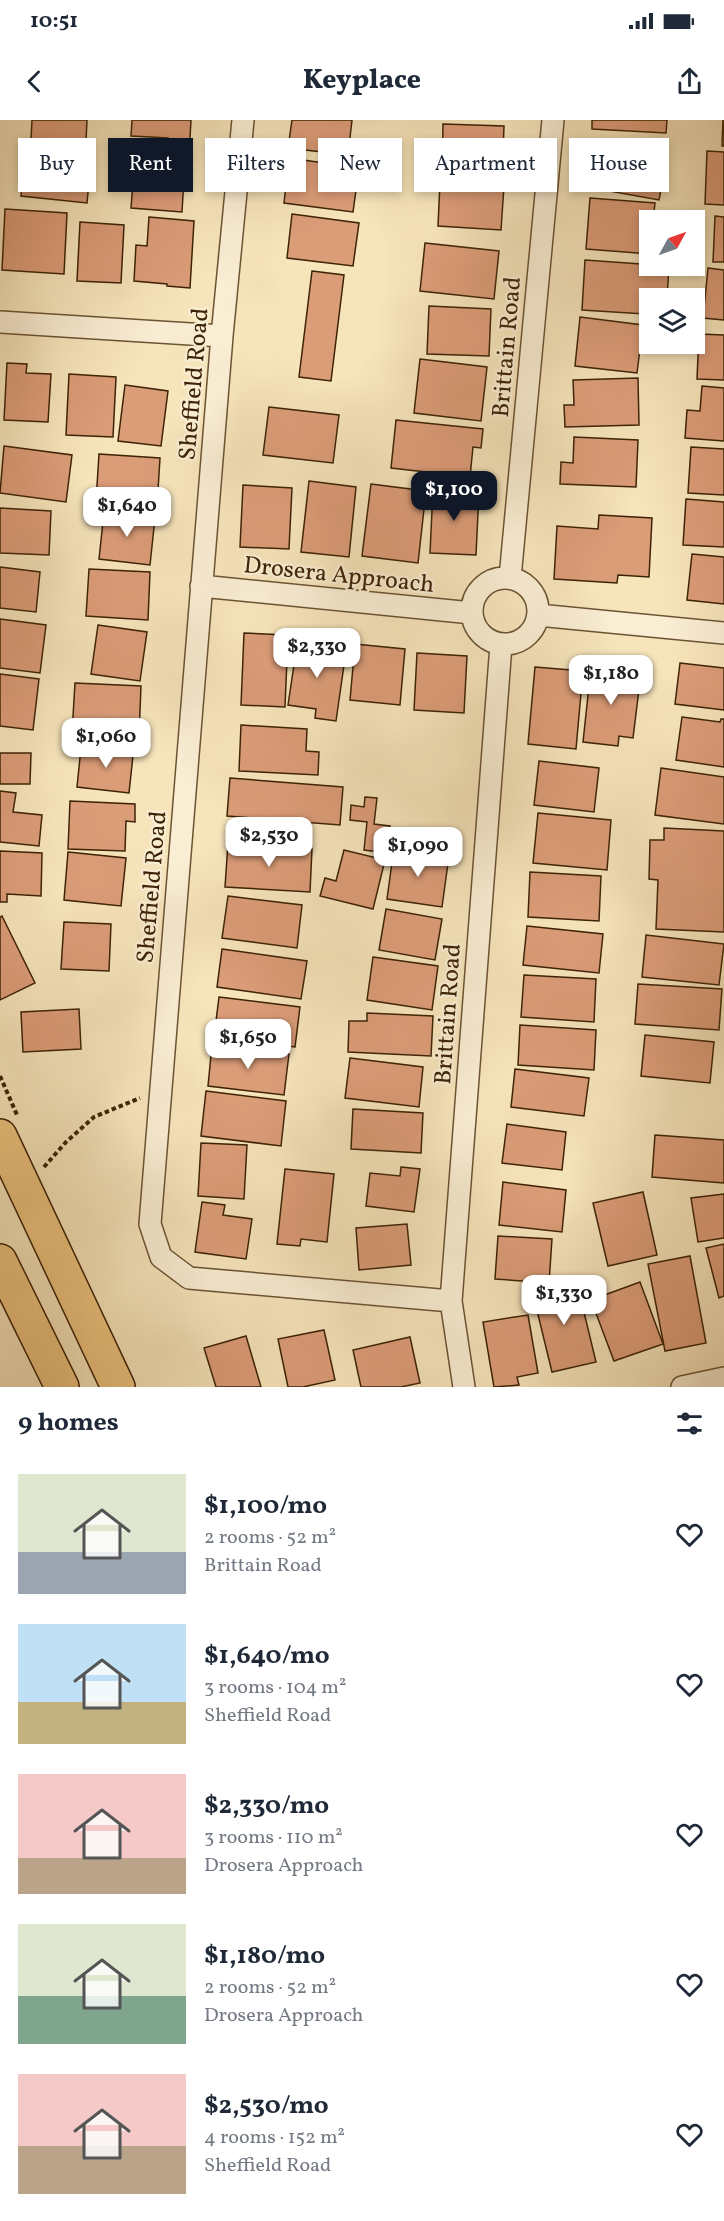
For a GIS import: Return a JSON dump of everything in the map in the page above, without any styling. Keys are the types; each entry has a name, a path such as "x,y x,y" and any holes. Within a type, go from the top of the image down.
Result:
{"highway":[{"path":"0,1136 118,1387"},
{"path":"0,1261 62,1387"}],"street":[{"name":"Sheffield Road","path":"243,120 222,336 150,1224 161,1257 189,1278 451,1301"},
{"name":"Brittain Road","path":"510,578 553,120"},
{"path":"0,321 222,336"},
{"path":"510,578 524,584 533,594 538,605 538,615 533,630 523,640 513,644 501,645 483,637 475,626 472,613 475,598 483,586 496,579 510,578"},
{"name":"Drosera Approach","path":"201,586 472,613"},
{"path":"538,615 724,633"},
{"name":"Brittain Road","path":"464,1387 451,1301 501,645"},
{"path":"682,1387 724,1378"}],"path":[{"path":"42,1169 66,1142 94,1117 136,1101 161,1084"}],"building":[{"path":"32,120 87,120 86,138 31,138"},
{"path":"132,120 191,120 190,138 131,136"},
{"path":"292,120 352,120 350,138 318,138 318,152 306,150 306,138 289,138"},
{"path":"592,120 667,120 666,133 592,129"},
{"path":"723,120 724,146 722,146"},
{"path":"443,124 504,126 504,138 443,138"},
{"path":"707,151 724,152 724,205 705,204"},
{"path":"306,160 318,162 318,192 356,192 353,212 284,203 285,192 306,192"},
{"path":"21,192 88,192 87,203 21,196"},
{"path":"132,192 183,192 182,212 131,208"},
{"path":"440,192 504,192 501,230 438,226"},
{"path":"614,192 661,192 659,200"},
{"path":"590,198 655,203 654,210 639,210 639,253 586,249"},
{"path":"5,209 67,213 64,274 2,270"},
{"path":"292,214 359,223 353,266 287,258"},
{"path":"715,216 724,217 724,262 713,262"},
{"path":"149,217 194,221 190,288 134,281 136,245 147,246"},
{"path":"80,222 124,225 121,283 77,281"},
{"path":"425,243 499,251 494,299 420,291"},
{"path":"585,260 639,264 639,276 668,276 668,288 639,288 639,314 582,310"},
{"path":"708,268 724,270 724,320 705,318"},
{"path":"312,271 344,275 331,381 299,377"},
{"path":"429,306 491,309 489,356 427,354"},
{"path":"580,317 639,324 637,373 575,366"},
{"path":"705,334 724,335 724,380 697,379 698,354 705,354"},
{"path":"420,359 487,367 481,421 414,413"},
{"path":"7,363 27,364 26,373 51,374 48,422 4,420"},
{"path":"69,374 116,377 113,437 66,435"},
{"path":"638,378 639,425 565,427 564,405 574,405 573,380"},
{"path":"125,385 168,391 161,446 118,441"},
{"path":"702,386 724,388 724,441 685,438 687,410 700,411"},
{"path":"269,407 339,415 333,463 263,455"},
{"path":"396,420 483,429 481,448 473,447 470,477 391,468"},
{"path":"574,437 638,440 636,487 560,484 561,462 573,463"},
{"path":"4,446 72,455 66,502 0,493"},
{"path":"691,447 724,449 724,495 688,493"},
{"path":"99,454 160,458 157,506 96,501"},
{"path":"309,481 356,487 349,557 301,552"},
{"path":"371,484 426,491 418,563 362,556"},
{"path":"243,485 292,488 289,549 240,547"},
{"path":"433,489 479,492 476,555 430,553"},
{"path":"686,499 724,502 724,547 683,545"},
{"path":"0,508 51,511 49,555 0,553"},
{"path":"104,512 155,518 150,565 99,559"},
{"path":"599,515 652,518 649,577 618,575 617,583 554,579 557,526 598,529"},
{"path":"692,554 724,557 724,604 687,600"},
{"path":"0,567 40,572 36,612 0,608"},
{"path":"89,569 150,572 148,620 86,616"},
{"path":"0,619 46,625 40,673 0,668"},
{"path":"98,625 147,632 140,681 91,674"},
{"path":"244,633 288,635 285,707 241,705"},
{"path":"298,638 316,640 315,646 346,651 336,721 315,718 316,709 288,705"},
{"path":"355,644 405,649 400,705 350,700"},
{"path":"417,653 467,656 464,713 414,710"},
{"path":"680,663 724,668 724,710 675,704"},
{"path":"535,667 583,671 576,749 528,744"},
{"path":"591,667 641,673 633,738 619,736 618,746 583,742"},
{"path":"0,674 39,679 33,730 0,726"},
{"path":"75,683 141,686 139,736 72,733"},
{"path":"682,717 720,722 724,719 724,767 676,760"},
{"path":"241,725 307,729 306,751 319,752 318,775 239,771"},
{"path":"115,744 134,746 129,793 77,787 81,748 114,752"},
{"path":"0,753 31,753 30,784 0,784"},
{"path":"539,761 599,768 594,812 534,805"},
{"path":"661,768 724,777 724,824 655,815"},
{"path":"230,778 343,787 340,825 227,816"},
{"path":"0,791 16,793 13,812 42,815 39,846 0,842"},
{"path":"365,797 377,798 374,824 390,826 387,853 364,850 367,822 350,820 351,805 364,807"},
{"path":"70,801 135,804 135,822 126,821 125,851 68,849"},
{"path":"538,813 611,820 607,870 533,863"},
{"path":"664,828 724,831 724,932 656,929 658,880 649,879 650,840 664,840"},
{"path":"228,843 312,849 310,892 225,887"},
{"path":"394,848 449,856 442,907 387,899"},
{"path":"344,850 385,860 373,909 320,896 325,878 336,881"},
{"path":"0,851 42,853 41,896 7,894 7,902 0,902"},
{"path":"68,852 126,858 121,906 64,900"},
{"path":"530,872 601,876 599,921 528,917"},
{"path":"228,896 302,905 297,948 222,938"},
{"path":"386,909 442,919 435,960 379,950"},
{"path":"2,916 35,983 0,1000 0,917"},
{"path":"64,922 111,924 109,971 61,969"},
{"path":"527,926 603,934 599,973 523,965"},
{"path":"646,935 724,944 719,985 642,977"},
{"path":"222,949 307,961 301,999 217,987"},
{"path":"373,957 438,966 432,1010 367,1000"},
{"path":"524,975 596,979 594,1022 521,1017"},
{"path":"638,984 722,989 719,1030 635,1024"},
{"path":"219,997 300,1007 295,1047 214,1037"},
{"path":"79,1009 81,1049 23,1052 21,1012"},
{"path":"367,1013 433,1016 431,1056 348,1052 349,1021 367,1021"},
{"path":"520,1025 596,1030 594,1070 518,1065"},
{"path":"645,1035 714,1042 710,1083 641,1076"},
{"path":"212,1045 289,1054 284,1095 208,1086"},
{"path":"350,1058 423,1067 419,1107 345,1098"},
{"path":"515,1069 589,1078 584,1116 511,1107"},
{"path":"206,1091 286,1101 281,1146 201,1136"},
{"path":"353,1109 423,1113 421,1153 351,1149"},
{"path":"507,1124 566,1132 562,1170 502,1163"},
{"path":"655,1135 724,1140 724,1183 652,1177"},
{"path":"201,1143 247,1145 244,1199 198,1196"},
{"path":"401,1167 420,1169 414,1212 366,1206 370,1173 400,1176"},
{"path":"285,1169 334,1174 327,1242 301,1239 300,1246 277,1244"},
{"path":"503,1182 566,1190 562,1232 499,1225"},
{"path":"643,1192 657,1255 608,1266 593,1203"},
{"path":"724,1194 724,1238 698,1242 691,1198"},
{"path":"202,1202 225,1205 223,1215 252,1219 246,1259 195,1252"},
{"path":"407,1224 411,1265 359,1270 356,1228"},
{"path":"498,1236 552,1239 549,1283 495,1279"},
{"path":"724,1244 724,1296 719,1298 706,1248"},
{"path":"690,1256 706,1343 665,1351 648,1264"},
{"path":"576,1279 596,1362 552,1372 532,1290"},
{"path":"640,1282 663,1344 614,1361 591,1300"},
{"path":"528,1315 538,1373 517,1377 519,1385 494,1387 483,1322"},
{"path":"324,1330 335,1380 303,1387 288,1387 278,1339"},
{"path":"246,1336 261,1387 216,1387 204,1348"},
{"path":"410,1337 420,1383 401,1387 361,1387 353,1350"}]}
